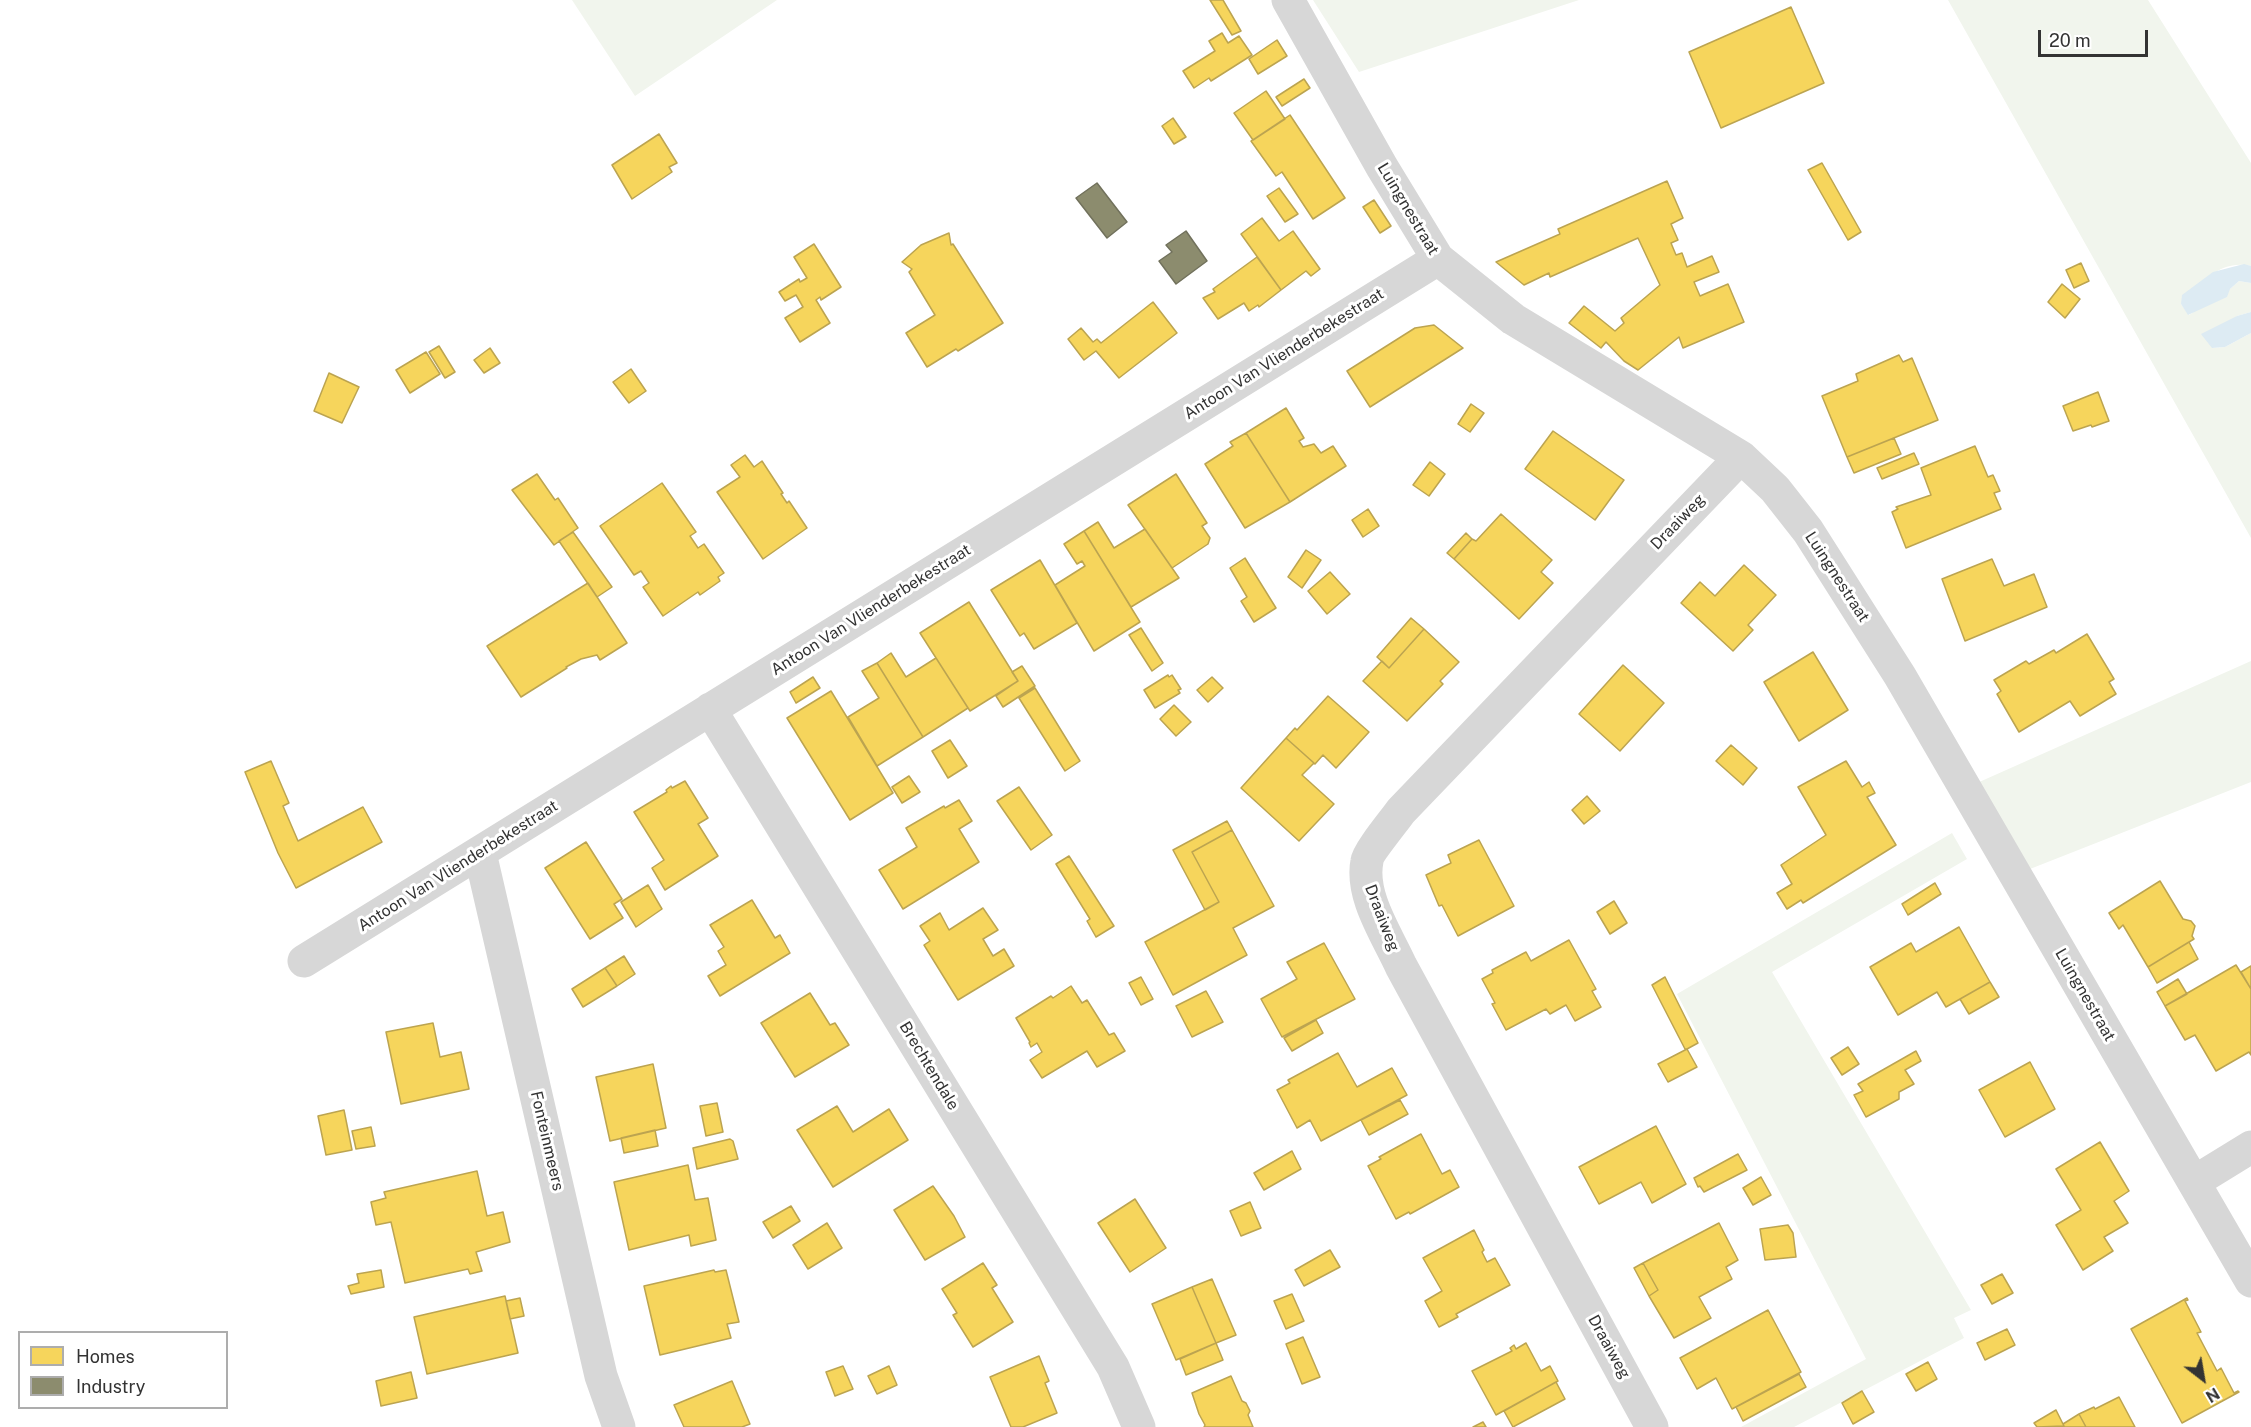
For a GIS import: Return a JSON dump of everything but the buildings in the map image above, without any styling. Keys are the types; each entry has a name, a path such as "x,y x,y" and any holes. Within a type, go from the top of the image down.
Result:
{"street":[{"name":"Luingnestraat","path":"1288,0 1382,167 1438,259 1513,319 1741,457 1775,489 1808,531 1900,676 2251,1281"},
{"name":"Antoon Van Vlienderbekestraat","path":"304,961 1438,259"},
{"name":"Draaiweg","path":"1652,1427 1401,966 1367,887 1366,859 1401,811 1741,457"},
{"name":"Brechtendale","path":"710,709 1113,1367 1139,1427"},
{"name":"Fonteinmeers","path":"480,853 601,1376 619,1427"},
{"path":"2194,1182 2251,1147"}],"shaded area":[{"path":"572,0 777,0 635,96"},
{"path":"1313,0 1579,0 1359,72"},
{"path":"1948,0 2148,0 2251,163 2251,266 2240,265 2220,269 2203,281 2181,304 2189,315 2239,281 2251,283 2251,312 2237,316 2212,348 2225,347 2251,333 2251,538"},
{"path":"2244,264 2251,266 2251,283 2239,281 2230,289 2227,297 2188,315 2181,304 2182,295 2213,272"},
{"path":"2251,312 2251,333 2225,347 2212,348 2201,334 2237,316"},
{"path":"2251,661 2251,782 2030,869 1977,783"},
{"path":"1952,833 1967,859 1772,972 1971,1310 1954,1318 1964,1338 1794,1427 1741,1427 1866,1359 1677,994"}]}
